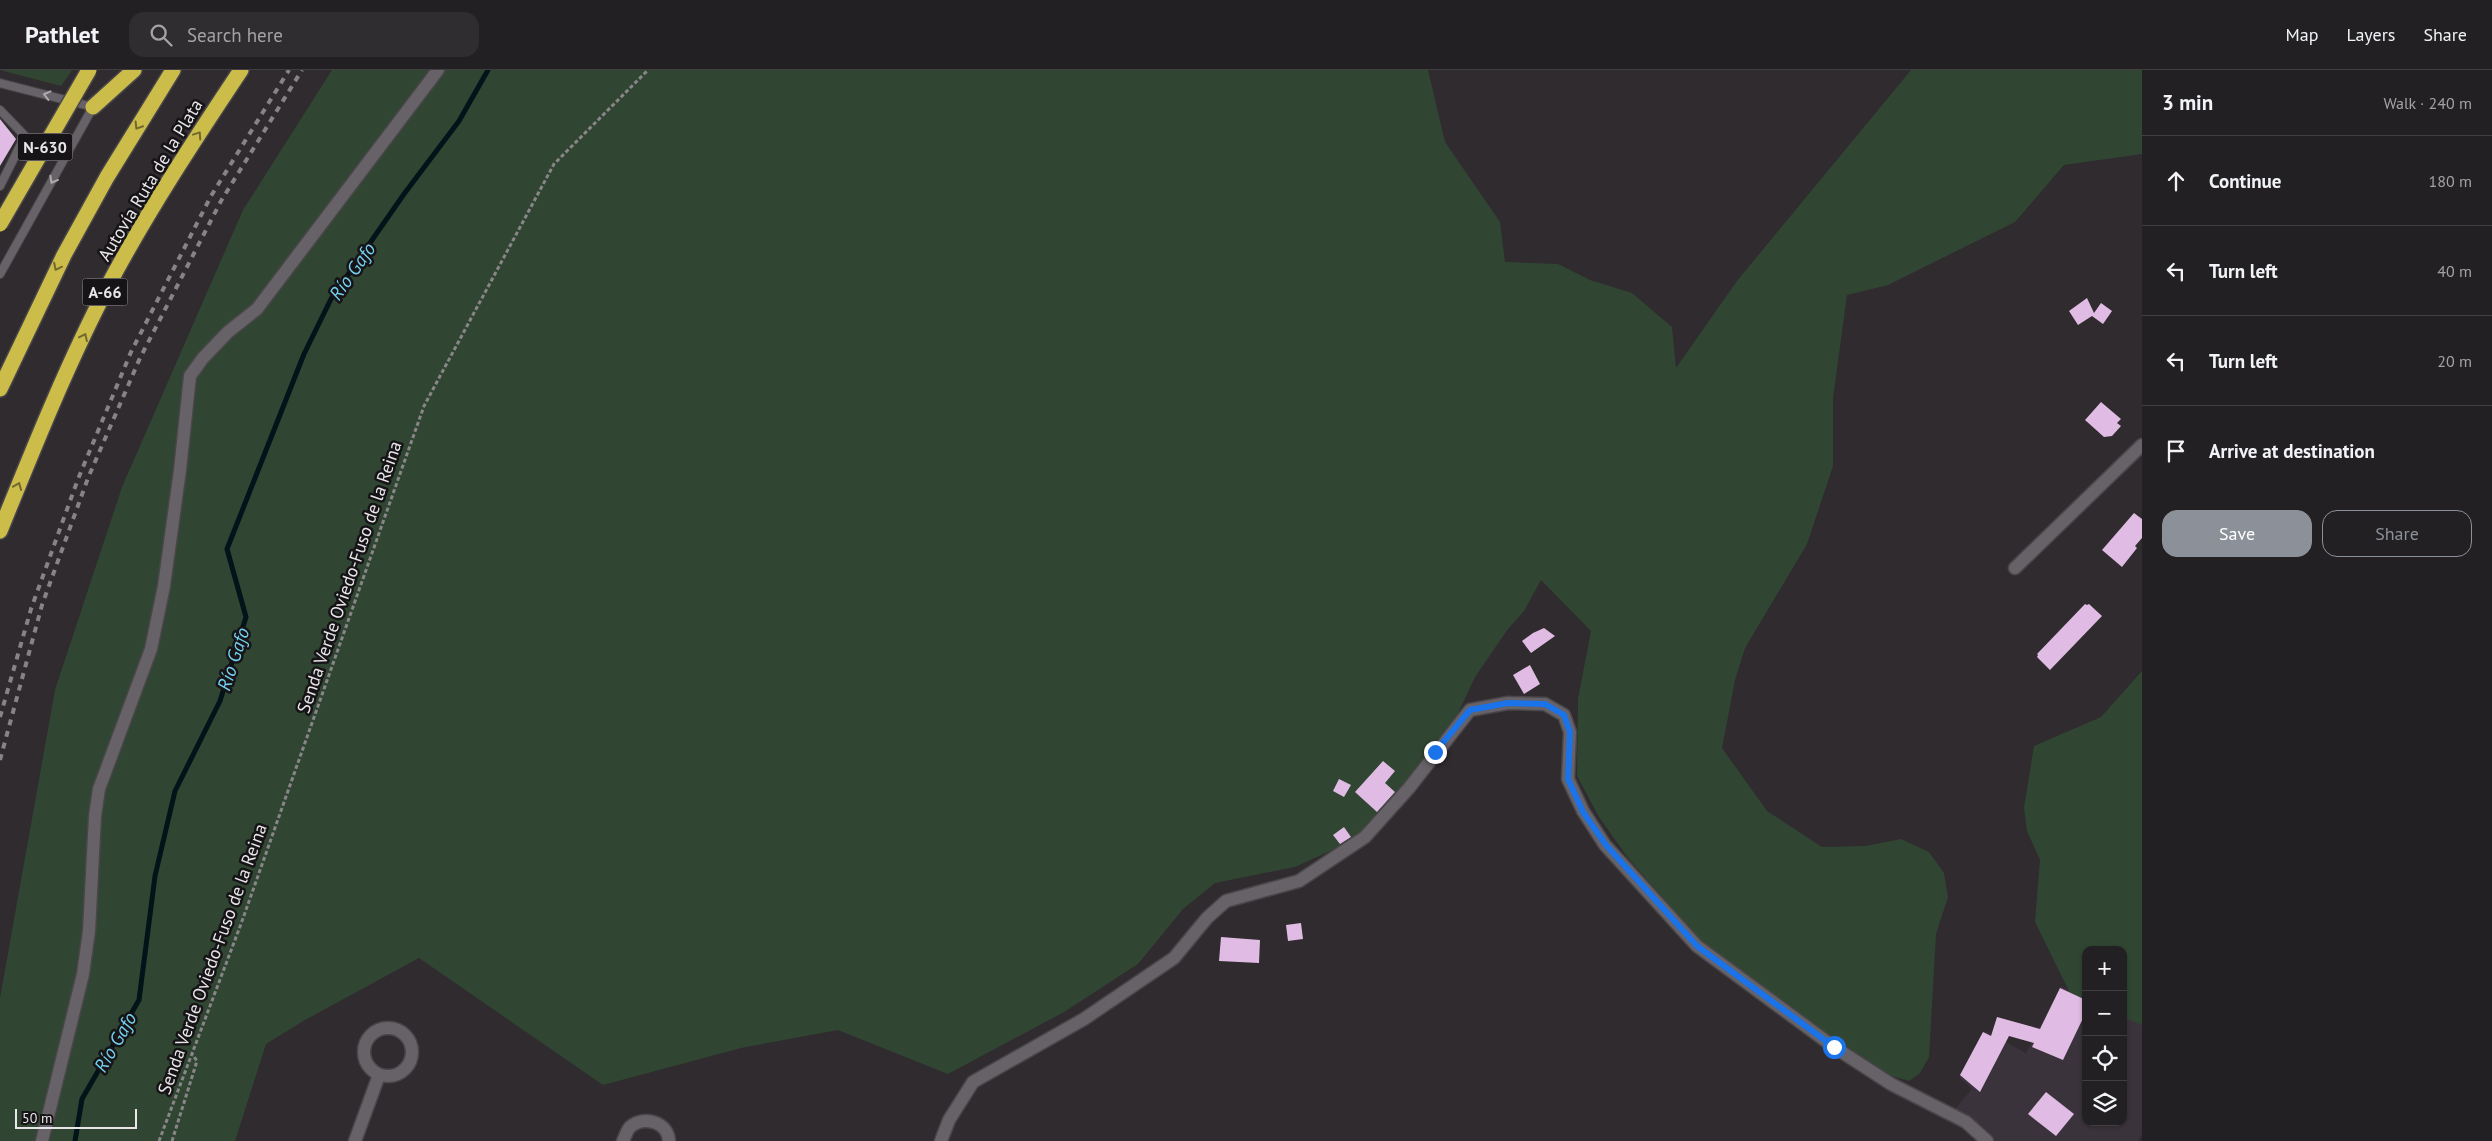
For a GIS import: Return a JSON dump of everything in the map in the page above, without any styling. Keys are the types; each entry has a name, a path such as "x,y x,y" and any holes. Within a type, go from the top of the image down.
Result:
{"highway":[{"name":"N-630","path":"0,224 89,70"},
{"path":"93,107 134,70"},
{"name":"Autovía Ruta de la Plata","path":"0,389 64,255 107,177 173,70"},
{"name":"Autovía Ruta de la Plata","path":"0,531 42,428 110,283 175,169 241,70"}],"street":[{"path":"42,1141 83,974 88,931 95,816 99,789 151,649 164,586 190,376 203,358 228,332 257,309 438,70"},
{"path":"2015,568 2142,445"},
{"path":"940,1141 949,1120 973,1082 1084,1019 1174,958 1207,918 1226,901 1299,881 1364,837 1410,788 1470,710 1508,703 1545,704 1564,715 1570,732 1568,779 1583,812 1606,845 1697,946 1834,1047 1891,1084 1966,1122 1987,1141"},
{"path":"355,1141 379,1075"},
{"path":"623,1141 629,1128 640,1121 652,1121 662,1126 669,1136 669,1141"}],"lane":[{"path":"0,83 93,107 0,274"},
{"path":"0,110 25,136 15,148 10,165 1,179"},
{"path":"4,158 10,165"}],"path":[{"name":"Senda Verde Oviedo-Fuso de la Reina","path":"160,1141 241,924 424,406 554,164 648,70"},
{"path":"172,1141 197,1061 192,1054"}],"shaded area":[{"path":"2061,986 2082,996 2082,1126 2127,1126 2127,1017 2142,1024 2142,1134 2138,1141 1995,1141 1955,1109 1972,1089 1959,1077 1985,1031 2026,1053"}],"green space":[{"path":"0,70 72,70 61,86"},
{"path":"332,70 1428,70 1445,142 1500,222 1505,262 1558,264 1590,280 1632,293 1672,327 1676,368 1737,281 1911,70 2142,70 2142,154 2064,165 2015,222 1888,285 1847,295 1833,398 1833,466 1807,544 1745,648 1735,680 1722,748 1767,811 1822,847 1866,846 1901,839 1929,852 1944,873 1948,897 1936,934 1929,1057 1920,1073 1909,1081 1889,1075 1822,1031 1699,939 1628,858 1599,817 1577,776 1578,699 1591,631 1541,580 1524,611 1508,629 1475,677 1455,720 1382,816 1341,846 1295,867 1215,883 1183,909 1138,964 1064,1012 948,1074 838,1030 741,1048 603,1085 419,958 305,1020 266,1044 235,1141 0,1141 0,998 55,690 122,487 243,210"},
{"path":"2142,671 2142,1025 2127,1019 2127,946 2082,946 2082,998 2070,993 2035,922 2040,860 2027,831 2024,808 2034,746 2101,717"}],"building":[{"path":"0,119 16,139 0,166"},
{"path":"2087,298 2094,313 2101,303 2112,311 2103,324 2092,316 2078,325 2069,311"},
{"path":"2101,402 2121,419 2117,423 2121,426 2112,436 2104,437 2085,420"},
{"path":"2134,513 2142,519 2142,538 2135,546 2137,548 2122,567 2102,550"},
{"path":"2085,604 2089,604 2102,616 2050,670 2037,657 2037,654"},
{"path":"1544,628 1555,636 1531,653 1522,641"},
{"path":"1530,665 1540,684 1524,694 1513,675"},
{"path":"1383,761 1395,771 1385,783 1395,792 1377,812 1355,792"},
{"path":"1339,779 1351,785 1344,797 1333,791"},
{"path":"1344,827 1351,837 1340,844 1333,835"},
{"path":"1301,923 1303,939 1288,941 1286,925"},
{"path":"1221,937 1260,940 1259,963 1219,961"},
{"path":"2060,988 2082,998 2082,1020 2063,1060 2032,1047 2034,1043 2009,1036 1980,1092 1960,1075 1983,1032 1991,1036 1997,1017 2040,1029"},
{"path":"2046,1092 2074,1114 2056,1136 2028,1114"}],"waterway":[{"name":"Río Gafo","path":"75,1141 82,1099 139,1000 155,876 175,791 220,701 246,617 227,549 304,354 331,299 404,194 459,121 488,70"}],"railway":[{"path":"0,717 31,609 78,479 131,352 211,196 289,70"},
{"path":"0,760 42,605 88,478 140,358 221,201 302,70"}],"route":[{"path":"1435,752 1470,710 1508,703 1545,704 1564,715 1570,732 1568,779 1583,812 1606,845 1697,946 1834,1047"}]}
